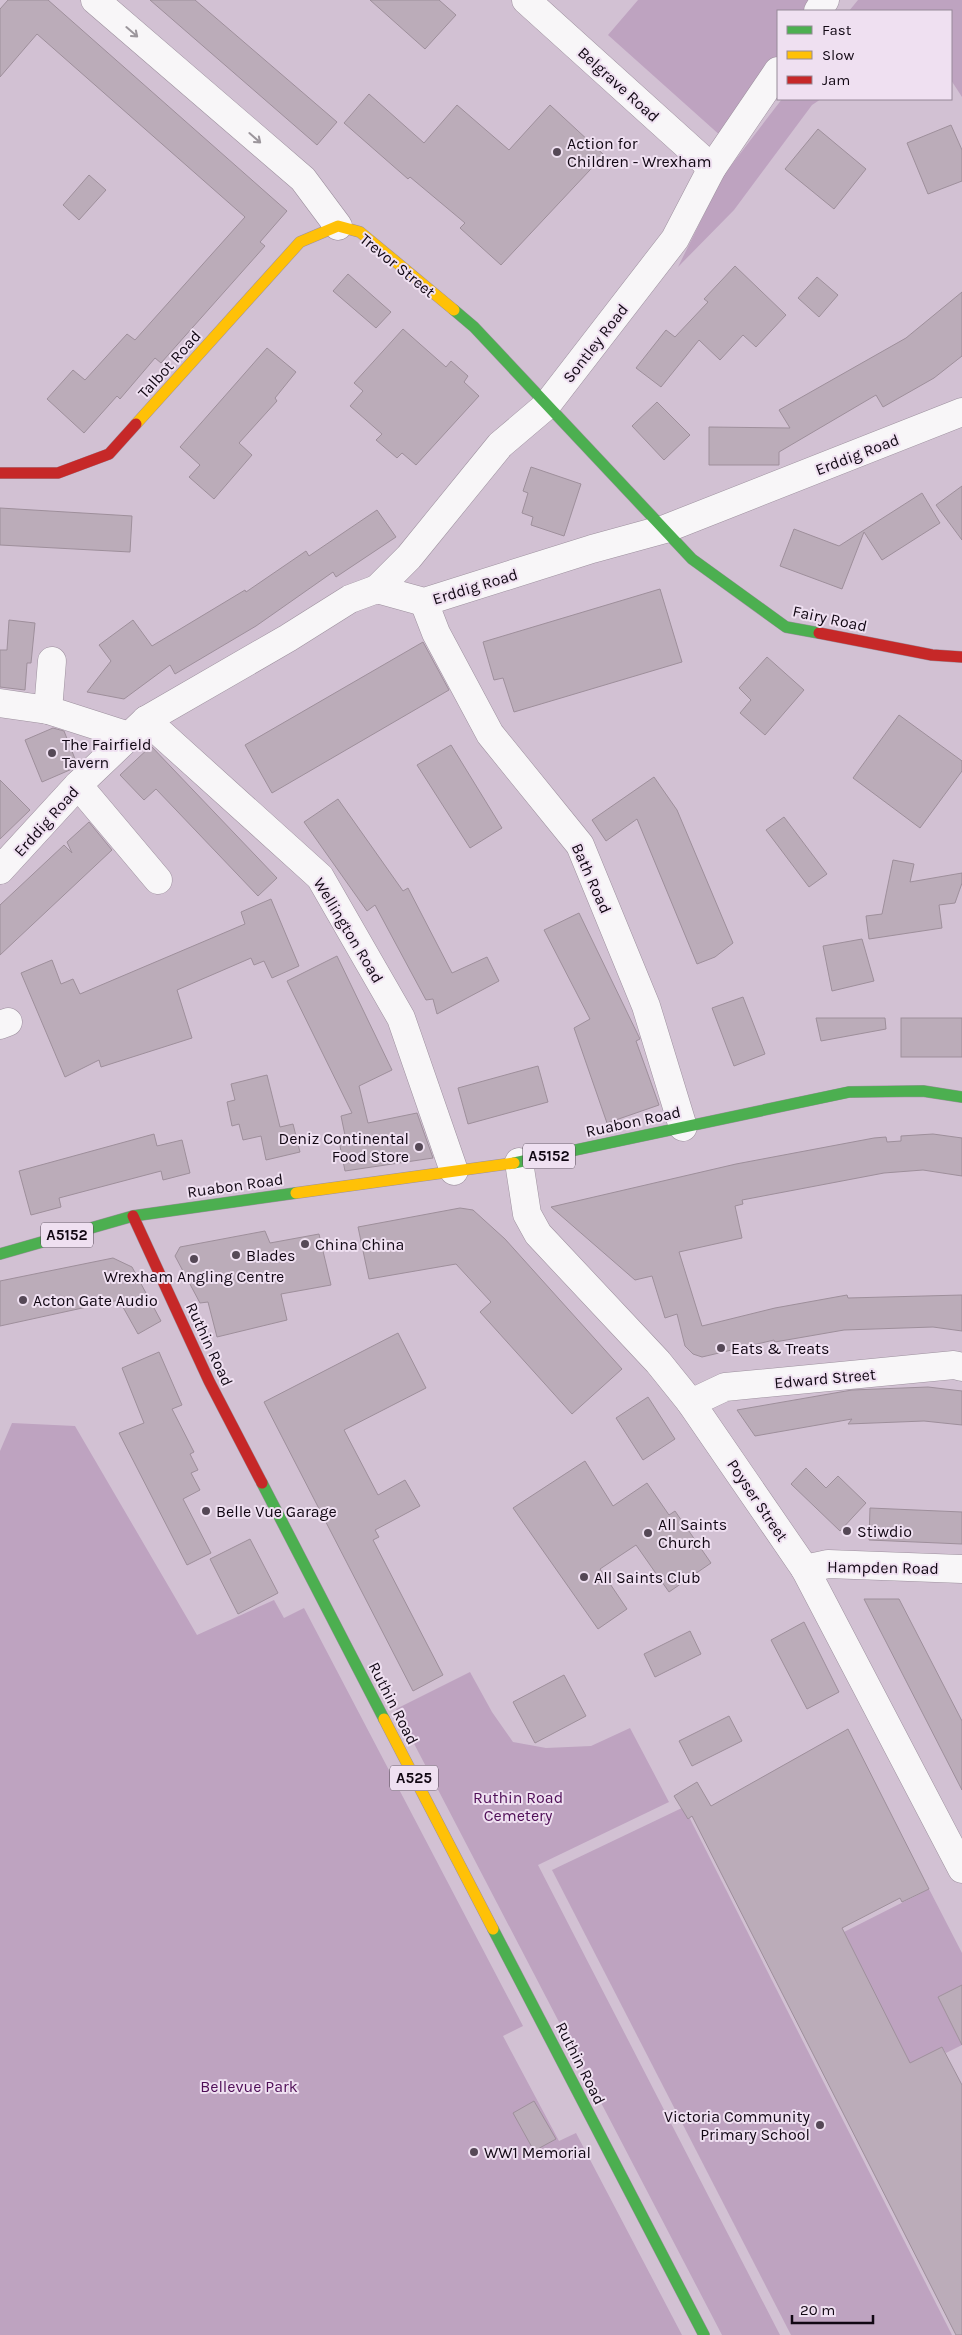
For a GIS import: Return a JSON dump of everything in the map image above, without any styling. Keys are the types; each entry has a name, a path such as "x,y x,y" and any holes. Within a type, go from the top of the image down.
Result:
{"main road":[{"name":"Trevor Street","path":"338,226 360,232 474,327 546,406 665,529"},
{"name":"Talbot Road","path":"0,473 58,473 109,454 300,242 338,226"},
{"name":"Fairy Road","path":"665,529 692,559 786,627 932,655 962,657"},
{"name":"Ruabon Road","path":"133,1216 519,1162 849,1092 924,1091 962,1097"},
{"name":"A5152","path":"0,1254 133,1216"},
{"name":"Ruthin Road","path":"133,1216 209,1382 704,2335"}],"street":[{"path":"94,0 303,179 338,226"},
{"name":"Belgrave Road","path":"526,0 712,168"},
{"name":"Sontley Road","path":"377,589 408,557 500,445 546,406 675,239 712,168 777,72"},
{"name":"Erddig Road","path":"0,870 78,785 137,728 350,599 377,589 424,602 665,529 962,412"},
{"name":"Bath Road","path":"424,602 436,633 490,734 580,845 646,1006 683,1127"},
{"path":"48,710 52,661"},
{"path":"0,703 48,710 137,728"},
{"name":"Wellington Road","path":"137,728 320,877 401,1018 454,1171"},
{"path":"78,785 158,880"},
{"name":"Poyser Street","path":"519,1162 527,1214 538,1234 658,1362 691,1403 805,1568 962,1868"},
{"name":"Edward Street","path":"691,1403 725,1387 954,1365 962,1367"},
{"name":"Hampden Road","path":"805,1568 828,1564 962,1569"}],"green space":[{"path":"638,0 816,0 809,10 777,10 777,57 722,137 608,35"},
{"path":"858,0 962,0 962,97 952,82 952,10 850,10"},
{"path":"781,100 820,100 812,105 734,210 678,267 723,176"},
{"name":"Bellevue Park","path":"12,1423 75,1426 197,1635 274,1600 284,1618 304,1608 523,2026 503,2036 559,2141 576,2133 682,2335 0,2335 0,1451"},
{"name":"Ruthin Road Cemetery","path":"470,1672 492,1712 513,1742 546,1748 591,1746 630,1728 669,1802 538,1865 780,2335 722,2335 396,1709"},
{"path":"684,1807 952,2335 791,2335 552,1870"},
{"path":"929,1889 962,1953 962,1985 938,1997 962,2045 946,2053 942,2047 910,2063 844,1932"}],"building":[{"path":"8,0 48,0 287,211 260,242 265,246 161,363 155,358 120,399 117,396 84,433 47,399 73,370 85,380 127,334 135,340 245,217 37,34 0,77 0,9"},
{"path":"150,0 195,0 337,122 317,145"},
{"path":"370,0 439,0 456,15 425,49"},
{"path":"369,94 424,143 457,105 509,150 550,105 604,155 501,265 460,228 465,223 410,177 408,179 344,123"},
{"path":"951,125 962,150 962,181 928,194 907,143"},
{"path":"818,129 866,169 834,209 785,169"},
{"path":"89,175 106,190 79,220 63,205"},
{"path":"735,266 786,315 756,347 743,335 720,360 699,340 661,387 636,368 666,330 675,337 708,302 704,299"},
{"path":"348,274 391,312 376,328 333,291"},
{"path":"817,277 838,295 819,317 798,298"},
{"path":"962,292 962,356 934,378 883,407 876,395 779,452 779,465 709,465 709,427 790,428 779,410 906,338"},
{"path":"403,329 446,367 451,361 468,376 464,382 479,396 416,465 402,453 397,458 376,440 382,434 350,406 363,391 354,383"},
{"path":"267,348 296,372 275,398 277,401 239,443 252,455 214,499 189,477 200,465 180,447"},
{"path":"657,402 690,435 664,460 632,426"},
{"path":"531,467 581,484 564,536 531,525 533,517 522,513 528,493 523,491"},
{"path":"962,486 962,540 936,505"},
{"path":"922,493 940,523 882,560 864,532 842,589 780,566 794,529 839,546"},
{"path":"0,508 132,516 130,552 0,545"},
{"path":"377,510 396,537 336,577 333,572 256,626 175,674 170,665 124,699 87,692 111,661 99,645 133,620 152,646 245,590 246,592 306,551 309,556"},
{"path":"660,589 682,662 514,712 503,678 494,680 483,642"},
{"path":"9,620 35,623 31,663 27,663 25,690 0,687 0,650 7,650"},
{"path":"423,642 449,690 272,793 245,745"},
{"path":"767,657 804,690 765,735 740,713 751,700 739,688"},
{"path":"899,715 962,761 962,771 920,828 853,778"},
{"name":"The Fairfield Tavern","path":"53,728 64,731 77,764 72,769 42,782 25,740"},
{"path":"451,745 502,828 470,848 417,765"},
{"path":"151,746 277,878 258,896 156,789 144,800 120,775"},
{"path":"654,777 677,810 733,943 715,957 697,964 637,819 606,841 592,820"},
{"path":"0,780 30,810 0,839"},
{"path":"338,799 403,891 408,888 452,973 487,957 499,981 437,1014 433,999 426,1000 375,905 367,911 304,822"},
{"path":"784,817 827,874 809,887 766,830"},
{"path":"89,822 112,850 0,955 0,905 64,845 72,853 67,842"},
{"path":"893,860 914,864 910,882 962,873 962,883 955,903 939,905 942,928 869,939 866,916 882,914"},
{"path":"271,899 299,966 272,978 264,961 254,965 251,958 177,990 192,1038 101,1067 99,1060 65,1077 21,973 52,960 61,984 73,979 80,994 245,924 241,912"},
{"path":"579,913 640,1039 636,1041 659,1105 607,1123 574,1028 590,1019 544,930"},
{"path":"862,939 874,981 832,991 823,946"},
{"path":"337,956 392,1070 359,1086 368,1123 417,1113 433,1158 345,1171 339,1141 346,1140 341,1116 352,1113 287,981"},
{"path":"743,997 765,1054 734,1066 712,1008"},
{"path":"816,1018 885,1018 886,1029 821,1041"},
{"path":"901,1018 962,1018 962,1057 901,1057"},
{"path":"538,1066 548,1102 468,1124 458,1088"},
{"path":"267,1075 280,1127 293,1124 300,1152 266,1160 261,1136 243,1140 239,1124 232,1126 227,1102 235,1100 231,1084"},
{"path":"154,1134 157,1146 182,1140 190,1173 163,1180 161,1171 59,1198 61,1207 31,1215 19,1171"},
{"path":"933,1134 962,1138 962,1176 923,1170 884,1173 742,1200 743,1204 735,1206 742,1238 679,1252 702,1326 775,1308 847,1295 848,1298 962,1295 962,1331 933,1327 844,1330 775,1342 774,1340 702,1357 693,1354 685,1346 677,1314 665,1318 652,1276 635,1280 551,1207 736,1164 874,1138 886,1137 887,1142 901,1141 901,1136"},
{"path":"460,1208 473,1210 505,1239 622,1369 572,1414 480,1312 491,1302 456,1264 369,1279 358,1227"},
{"path":"265,1231 270,1243 319,1234 331,1285 281,1294 287,1320 217,1337 208,1302 200,1303 175,1256 180,1247"},
{"path":"113,1258 132,1267 161,1321 138,1334 119,1300 0,1326 0,1281"},
{"path":"398,1333 426,1388 344,1430 378,1495 405,1480 420,1506 375,1530 379,1537 373,1540 443,1675 413,1691 264,1402"},
{"path":"159,1352 182,1405 172,1409 194,1452 190,1454 198,1470 191,1473 200,1490 183,1499 211,1553 187,1565 119,1433 144,1423 122,1368"},
{"path":"928,1387 962,1391 962,1425 924,1421 848,1424 852,1419 755,1436 737,1410 852,1390"},
{"path":"648,1397 675,1439 643,1460 616,1418"},
{"path":"585,1461 613,1506 647,1483 669,1515 675,1511 711,1563 669,1592 636,1545 600,1569 627,1609 598,1629 513,1508"},
{"path":"806,1468 826,1488 838,1476 866,1503 840,1531 791,1484"},
{"path":"870,1508 962,1512 962,1544 869,1540"},
{"path":"250,1539 278,1593 238,1614 210,1559"},
{"path":"864,1599 899,1599 962,1721 962,1790"},
{"path":"804,1622 839,1692 807,1709 771,1640"},
{"path":"690,1631 701,1654 655,1677 644,1654"},
{"path":"564,1675 586,1716 535,1743 513,1702"},
{"path":"729,1716 742,1741 692,1766 679,1741"},
{"path":"848,1729 929,1889 902,1902 900,1898 842,1928 910,2063 942,2047 962,2085 962,2335 956,2335 692,1816 688,1819 674,1796 697,1782 711,1806"},
{"path":"962,1985 962,2045 938,1997"},
{"path":"534,2101 556,2139 534,2151 513,2113"}],"traffic: fast":[{"path":"454,310 474,327 692,559 786,627 819,633"},
{"path":"514,1163 849,1092 923,1091 962,1097"},
{"path":"0,1254 133,1216 296,1193"},
{"path":"262,1483 384,1719"},
{"path":"493,1929 704,2335"}],"traffic: slow":[{"path":"136,424 300,242 338,226 360,232 454,310"},
{"path":"296,1193 514,1163"},
{"path":"384,1719 493,1929"}],"traffic: jam":[{"path":"0,473 58,473 109,454 136,424"},
{"path":"819,633 932,655 962,657"},
{"path":"133,1216 209,1381 262,1483"}],"place":[{"name":"Action for Children - Wrexham","path":"557,152"},
{"name":"The Fairfield Tavern","path":"52,753"},
{"name":"Deniz Continental Food Store","path":"419,1147"},
{"name":"China China","path":"305,1244"},
{"name":"Blades","path":"236,1255"},
{"name":"Wrexham Angling Centre","path":"194,1259"},
{"name":"Acton Gate Audio","path":"23,1300"},
{"name":"Eats & Treats","path":"721,1348"},
{"name":"Belle Vue Garage","path":"206,1511"},
{"name":"Stiwdio","path":"847,1531"},
{"name":"All Saints Church","path":"648,1533"},
{"name":"All Saints Club","path":"584,1577"},
{"name":"Victoria Community Primary School","path":"820,2125"},
{"name":"WW1 Memorial","path":"474,2152"}]}
